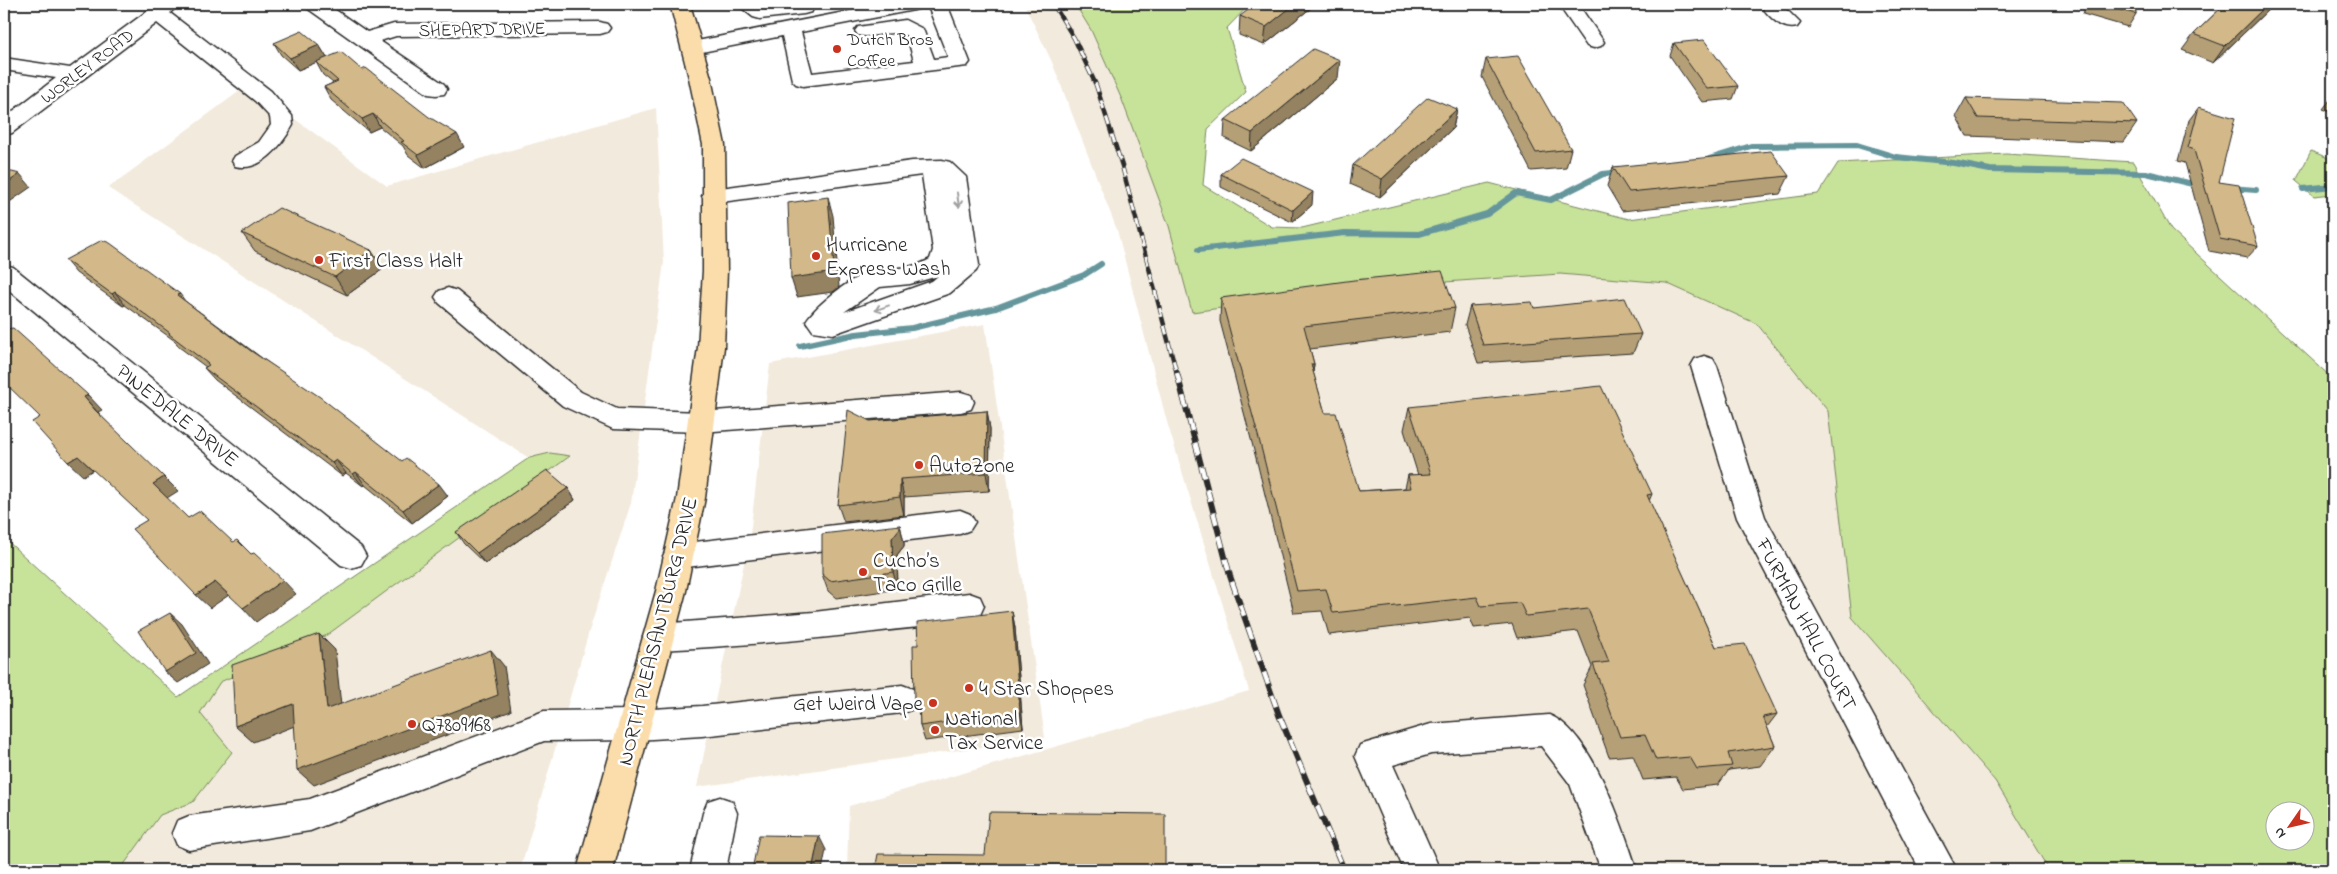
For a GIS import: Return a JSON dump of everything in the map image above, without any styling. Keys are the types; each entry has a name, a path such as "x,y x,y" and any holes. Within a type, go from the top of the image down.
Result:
{"main road":[{"name":"NORTH PLEASANTBURG DRIVE","path":"595,870 659,637 691,498 711,347 715,271 714,145 680,4"}],"street":[{"path":"314,4 436,89"},
{"path":"747,4 760,13 786,12 821,4"},
{"path":"784,4 821,4"},
{"path":"792,36 914,4"},
{"path":"792,36 803,80 960,62 937,4"},
{"path":"1568,4 1594,42"},
{"path":"1770,4 1790,23"},
{"path":"163,9 263,96 281,116 282,125 275,138 266,147 243,161"},
{"name":"WORLEY ROAD","path":"4,128 163,9"},
{"path":"692,48 792,36 905,26 916,33 926,66"},
{"name":"SHEPARD DRIVE","path":"365,39 394,30 600,28"},
{"path":"4,64 75,75"},
{"path":"714,196 912,168 942,167 955,177 967,265 941,287 848,321 822,325 819,321 827,311 874,279 910,276 926,272 940,264 945,250 932,168"},
{"name":"PINEDALE DRIVE","path":"4,274 351,556"},
{"path":"448,297 572,400 613,419 701,422 961,402"},
{"name":"FURMAN HALL COURT","path":"1704,366 1751,518 1939,870"},
{"path":"678,556 960,522"},
{"path":"659,637 778,630 862,622 969,606"},
{"path":"189,834 310,815 544,726 636,725 718,720 902,699"},
{"path":"1422,870 1372,756 1431,739 1549,730 1584,775 1619,870"},
{"path":"708,870 720,813"}],"shaded area":[{"path":"1024,4 1075,4 1091,30 1122,100 1169,226 1192,312 1373,287 1560,274 1666,283 1757,324 1828,411 1852,617 1995,781 2049,870 847,870 849,806 1249,691 1167,422 1117,230 1052,62"},
{"path":"248,85 387,186 656,108 664,262 631,503 590,628 520,870 120,870 160,815 193,802 199,713 220,682 327,635 569,457 550,453 529,458 108,188"},
{"path":"985,324 1045,738 697,787 750,535 770,364"}],"green space":[{"path":"1075,4 1250,4 1227,28 1246,92 1208,129 1203,185 1272,227 1302,228 1489,183 1629,219 1818,194 1838,163 2006,154 2133,162 2171,230 2333,379 2333,870 2049,870 1995,781 1852,617 1828,411 1757,324 1666,283 1560,274 1373,287 1192,312 1169,226 1122,100 1091,30"},
{"path":"2311,151 2333,160 2333,194 2314,196 2296,181"},
{"path":"550,453 570,456 327,635 220,682 200,713 232,752 193,802 160,815 120,870 4,870 4,538 178,697 529,458"}],"building":[{"path":"1256,4 1295,4 1266,27 1240,16"},
{"path":"2097,4 2135,4 2136,14"},
{"path":"2225,4 2268,4 2225,46 2194,34"},
{"path":"302,31 319,45 290,58 274,43"},
{"path":"1704,40 1738,86 1707,89 1674,43"},
{"path":"1313,49 1340,60 1252,133 1225,120"},
{"path":"341,52 362,70 366,68 429,117 457,134 418,155 401,142 404,141 373,114 362,119 324,87 338,81 316,62"},
{"path":"1518,56 1571,149 1536,153 1486,59"},
{"path":"1428,97 1457,109 1382,179 1353,165"},
{"path":"1966,98 2123,103 2137,123 1978,118"},
{"path":"2199,107 2235,118 2219,182 2239,185 2258,246 2220,239 2194,150 2188,148"},
{"path":"1771,151 1789,176 1629,192 1613,167"},
{"path":"1241,158 1313,192 1293,210 1221,174"},
{"path":"4,170 20,174 4,185"},
{"name":"Hurricane Express Wash","path":"828,197 834,268 828,273 791,278 788,203"},
{"path":"279,208 371,250 335,277 242,233"},
{"path":"102,240 110,243 180,294 177,295 251,351 320,397 402,461 406,458 439,484 403,510 356,472 353,474 336,460 332,463 204,368 209,365 170,333 115,292 112,294 65,260"},
{"path":"1442,271 1455,308 1304,326 1314,364 1311,364 1325,413 1336,413 1359,491 1411,488 1408,475 1431,474 1409,407 1601,386 1652,494 1647,495 1716,647 1745,644 1777,714 1763,717 1775,746 1728,753 1732,766 1697,769 1690,757 1656,760 1645,735 1620,737 1593,664 1609,662 1588,609 1526,616 1520,603 1481,606 1477,597 1333,613 1326,589 1297,591 1221,298 1354,280"},
{"path":"1625,298 1641,334 1483,345 1470,306 1532,302 1534,308"},
{"path":"4,328 13,328 88,395 84,397 95,410 164,477 153,484 188,518 200,511 233,542 237,540 283,580 243,608 215,582 196,595 132,529 147,520 78,456 68,462 32,422 40,417 4,382"},
{"name":"AutoZone","path":"848,410 870,421 987,411 986,473 900,479 900,497 838,505"},
{"path":"547,470 568,488 477,553 456,532"},
{"name":"Cucho’s Taco Grille","path":"900,525 900,528 892,538 893,572 830,581 822,574 822,534"},
{"name":"4 Star Shoppes","path":"1012,611 1020,712 920,726 919,699 914,700 913,645 918,645 917,622"},
{"path":"170,613 196,653 165,672 138,631"},
{"path":"319,634 327,709 491,650 498,695 297,770 293,704 235,726 232,665"},
{"path":"989,812 1165,814 1165,870 875,870 878,854 985,855"},
{"path":"759,835 819,836 812,870 752,870"}],"waterway":[{"path":"1709,159 1751,146 1857,145 1896,157 1954,163 1990,170 2146,173 2201,186"},
{"path":"1198,250 1345,233 1419,234 1487,214 1516,193 1551,200 1603,174 1622,172"},
{"path":"2303,189 2333,186"},
{"path":"2230,188 2256,190"},
{"path":"800,346 856,334 912,328 996,308 1084,275 1101,264"}],"railway":[{"path":"1053,4 1074,38 1096,85 1122,166 1177,374"},
{"path":"1177,373 1230,576 1279,715 1344,870"}],"place":[{"name":"Dutch Bros Coffee","path":"837,49"},
{"name":"Hurricane Express Wash","path":"816,256"},
{"name":"First Class Halt","path":"319,260"},
{"name":"AutoZone","path":"919,465"},
{"name":"Cucho’s Taco Grille","path":"863,572"},
{"name":"4 Star Shoppes","path":"969,688"},
{"name":"Get Weird Vape","path":"933,703"},
{"name":"Q7809168","path":"412,724"},
{"name":"National Tax Service","path":"935,730"}]}
